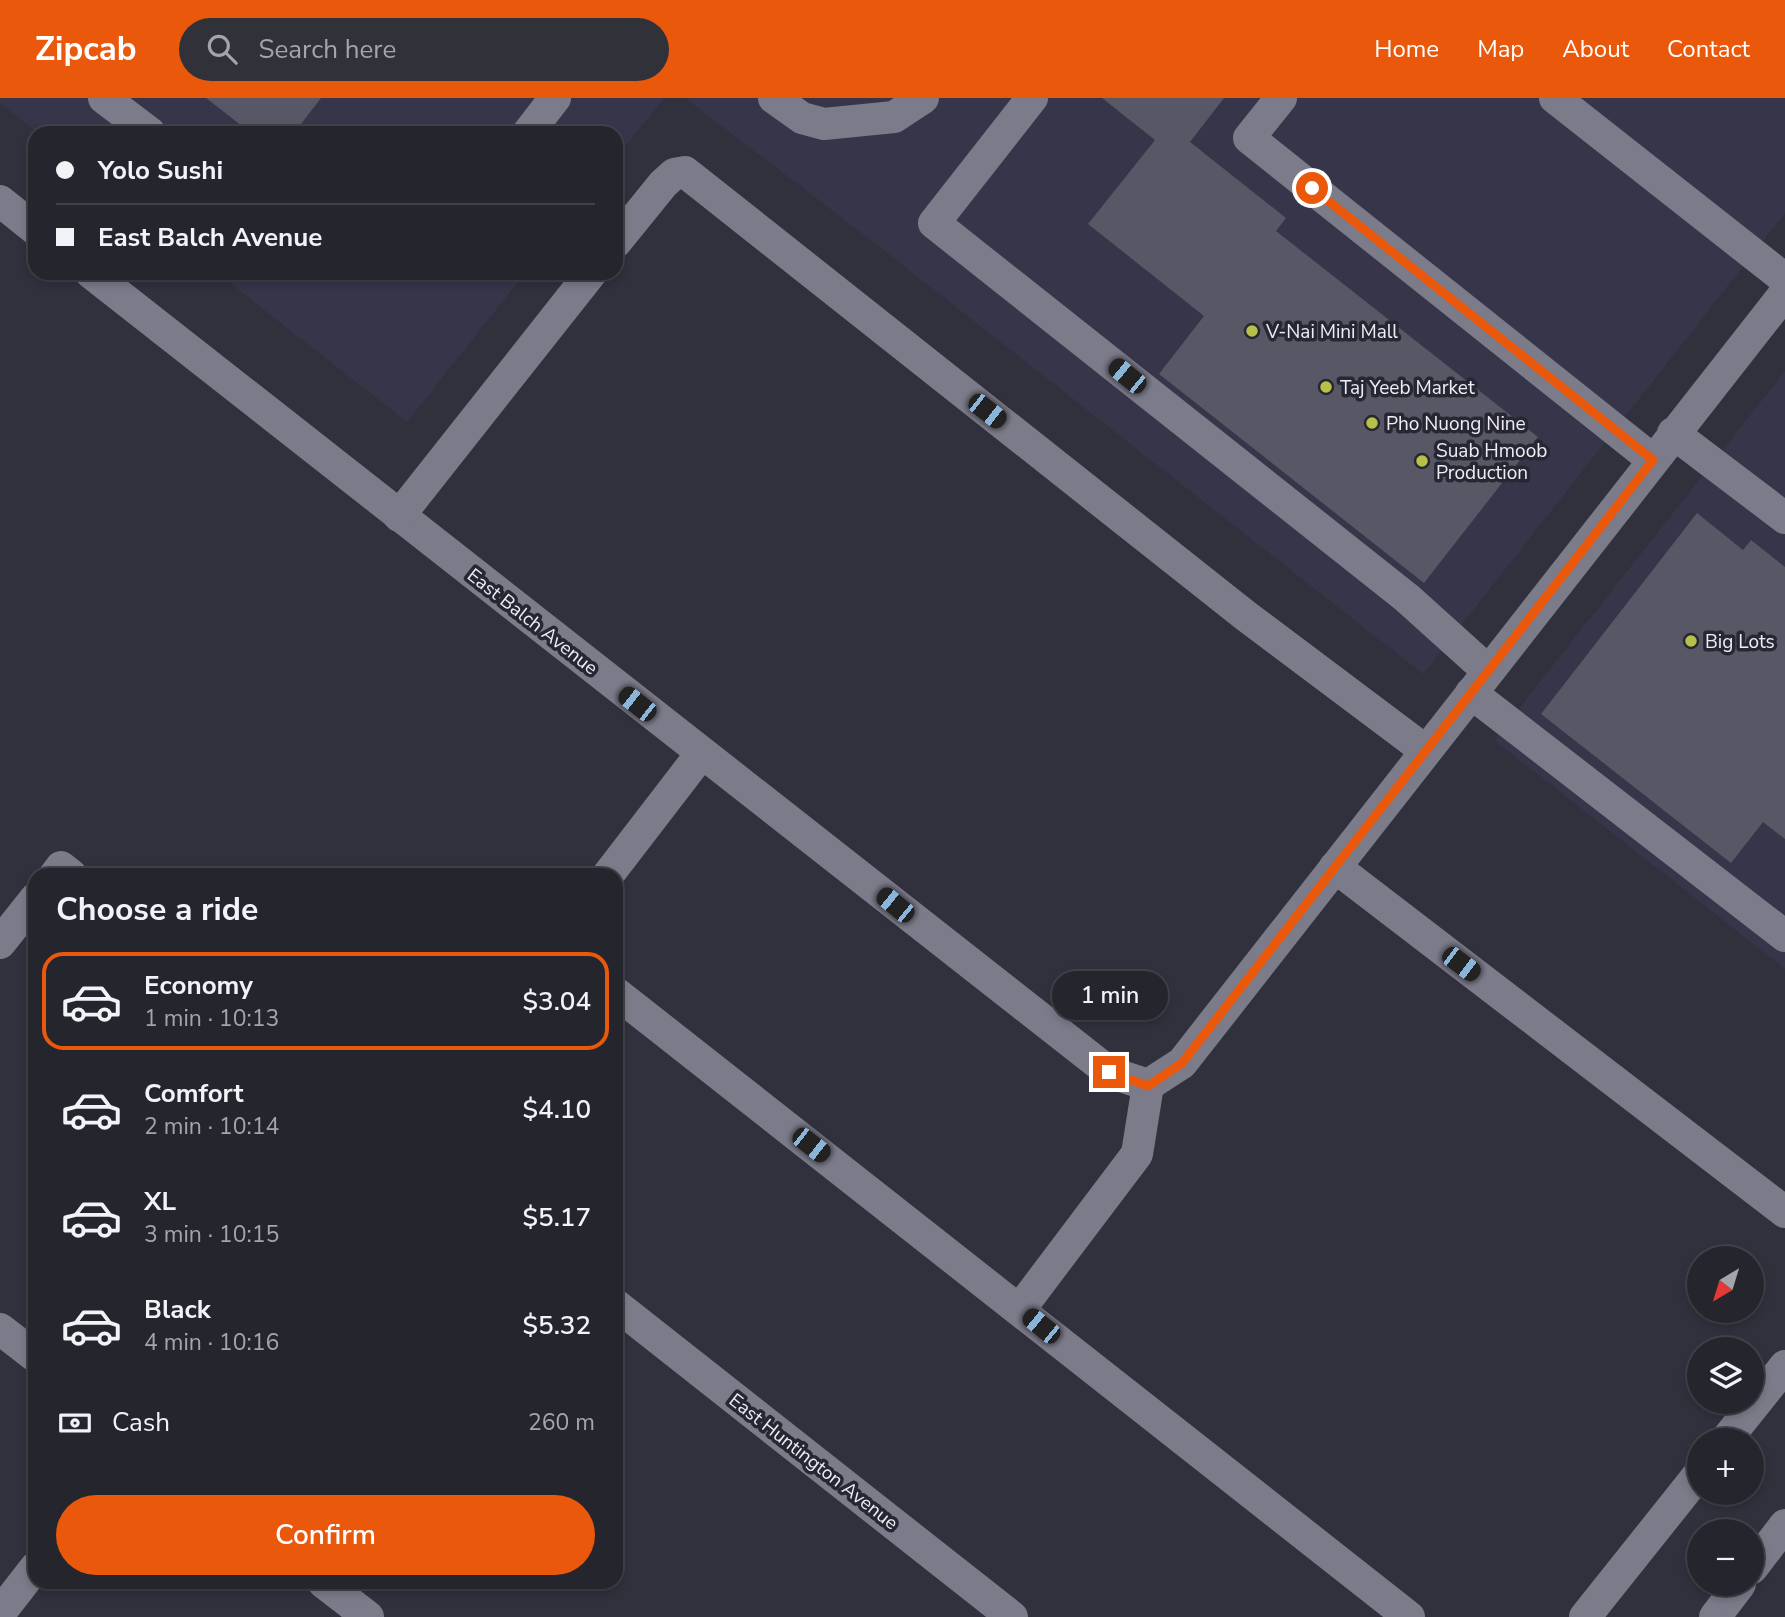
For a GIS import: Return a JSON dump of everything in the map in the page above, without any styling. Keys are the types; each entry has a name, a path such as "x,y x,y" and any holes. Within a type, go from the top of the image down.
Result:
{"street":[{"path":"104,98 141,126"},
{"path":"533,126 555,98"},
{"path":"774,98 802,118 824,124 894,117 923,98"},
{"path":"1032,98 934,223 1407,598 1480,682 1785,936"},
{"path":"1281,98 1249,138 1653,460"},
{"path":"1555,98 1785,279"},
{"path":"623,233 663,184 674,174 685,172 1246,615 1426,751"},
{"path":"0,201 28,223"},
{"name":"East Balch Avenue","path":"100,280 1109,1072 1148,1086"},
{"path":"399,516 586,280"},
{"path":"1020,1309 1137,1154 1148,1086 1182,1063 1785,293"},
{"path":"1673,433 1785,518"},
{"path":"613,868 701,754"},
{"path":"1335,867 1785,1212"},
{"path":"0,943 28,909"},
{"path":"623,997 1409,1617"},
{"name":"East Huntington Avenue","path":"623,1311 1012,1617"},
{"path":"0,1329 28,1351"},
{"path":"1736,1428 1785,1366"},
{"path":"1585,1617 1687,1489"},
{"path":"1764,1552 1785,1525"},
{"path":"0,1613 28,1577"},
{"path":"332,1589 368,1617"},
{"path":"1714,1617 1731,1596"}],"shaded area":[{"path":"0,98 664,98 623,149 623,126 29,126 0,103"},
{"path":"685,98 1785,98 1785,213 1423,674 867,237"},
{"path":"226,280 519,280 407,422"},
{"path":"1785,371 1785,969 1494,740"}],"building":[{"path":"206,98 321,98 301,124 303,126 242,126"},
{"path":"1102,98 1224,98 1190,142 1286,218 1276,231 1538,437 1424,583 1159,374 1204,316 1088,224 1155,140"},
{"name":"Big Lots","path":"1697,513 1743,550 1751,540 1785,567 1785,839 1763,822 1731,863 1541,714"}],"place":[{"name":"V-Nai Mini Mall","path":"1252,331"},
{"name":"Taj Yeeb Market","path":"1326,387"},
{"name":"Pho Nuong Nine","path":"1372,423"},
{"name":"Suab Hmoob Production","path":"1422,461"},
{"name":"Big Lots","path":"1691,641"}],"route":[{"path":"1109,1072 1148,1086 1182,1063 1653,460 1312,188"}]}
